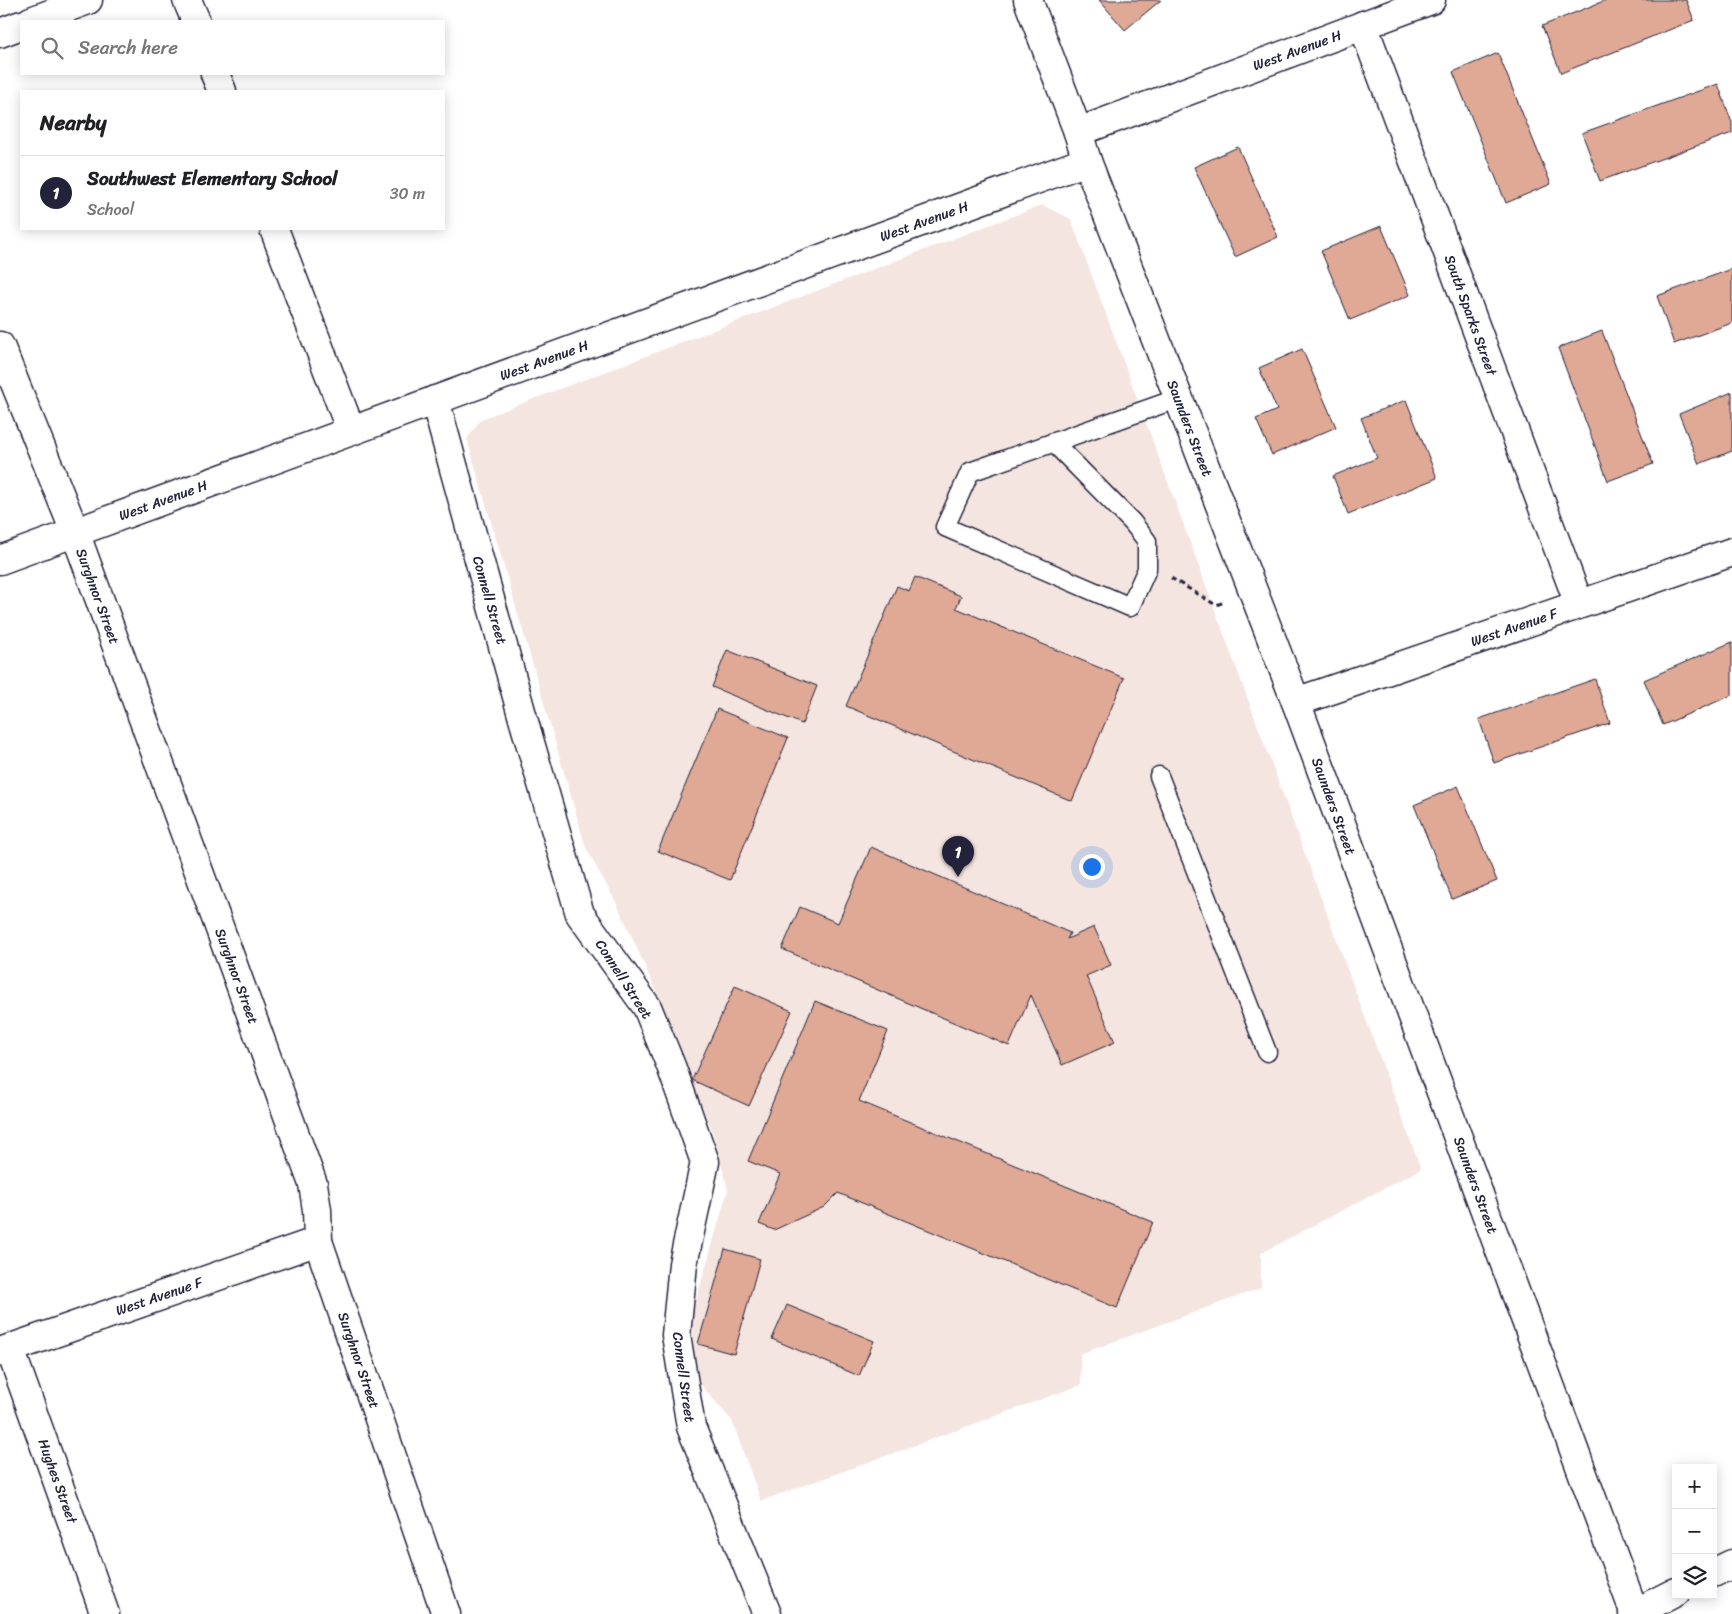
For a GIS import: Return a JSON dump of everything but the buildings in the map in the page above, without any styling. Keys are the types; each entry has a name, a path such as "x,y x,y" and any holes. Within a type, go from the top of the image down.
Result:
{"street":[{"path":"35,20 88,0"},
{"path":"188,0 196,20"},
{"name":"Saunders Street","path":"1028,0 1078,132 1087,161 1296,702 1634,1614"},
{"name":"West Avenue H","path":"1078,132 1431,0"},
{"path":"0,33 20,25"},
{"name":"South Sparks Street","path":"1363,25 1579,604"},
{"path":"216,75 222,90"},
{"name":"West Avenue H","path":"0,560 1087,161"},
{"path":"274,230 351,431"},
{"name":"Surghnor Street","path":"0,346 75,532 313,1184 318,1240 446,1614"},
{"name":"Connell Street","path":"435,400 524,722 580,914 646,1007 671,1066 706,1162 683,1264 676,1335 691,1427 767,1614"},
{"name":"West Avenue F","path":"1296,702 1732,552"},
{"name":"West Avenue F","path":"5,1350 318,1240"},
{"name":"Hughes Street","path":"5,1350 105,1614"},
{"path":"1717,1571 1732,1564"},
{"path":"1634,1614 1672,1594"}],"lane":[{"path":"1053,442 1132,522 1147,541 1147,569 1130,608 945,527 970,472 1053,442 1178,398"},
{"path":"1159,776 1267,1052"}],"path":[{"path":"1147,569 1170,578 1216,605 1253,592"}],"shaded area":[{"path":"1042,205 1071,219 1421,1169 1261,1253 1261,1288 1080,1354 1081,1385 761,1501 732,1421 696,1379 688,1341 696,1300 728,1190 712,1130 694,1088 677,1038 618,906 586,848 467,439 481,419"}],"place":[{"name":"Southwest Elementary School","path":"958,877"}]}
